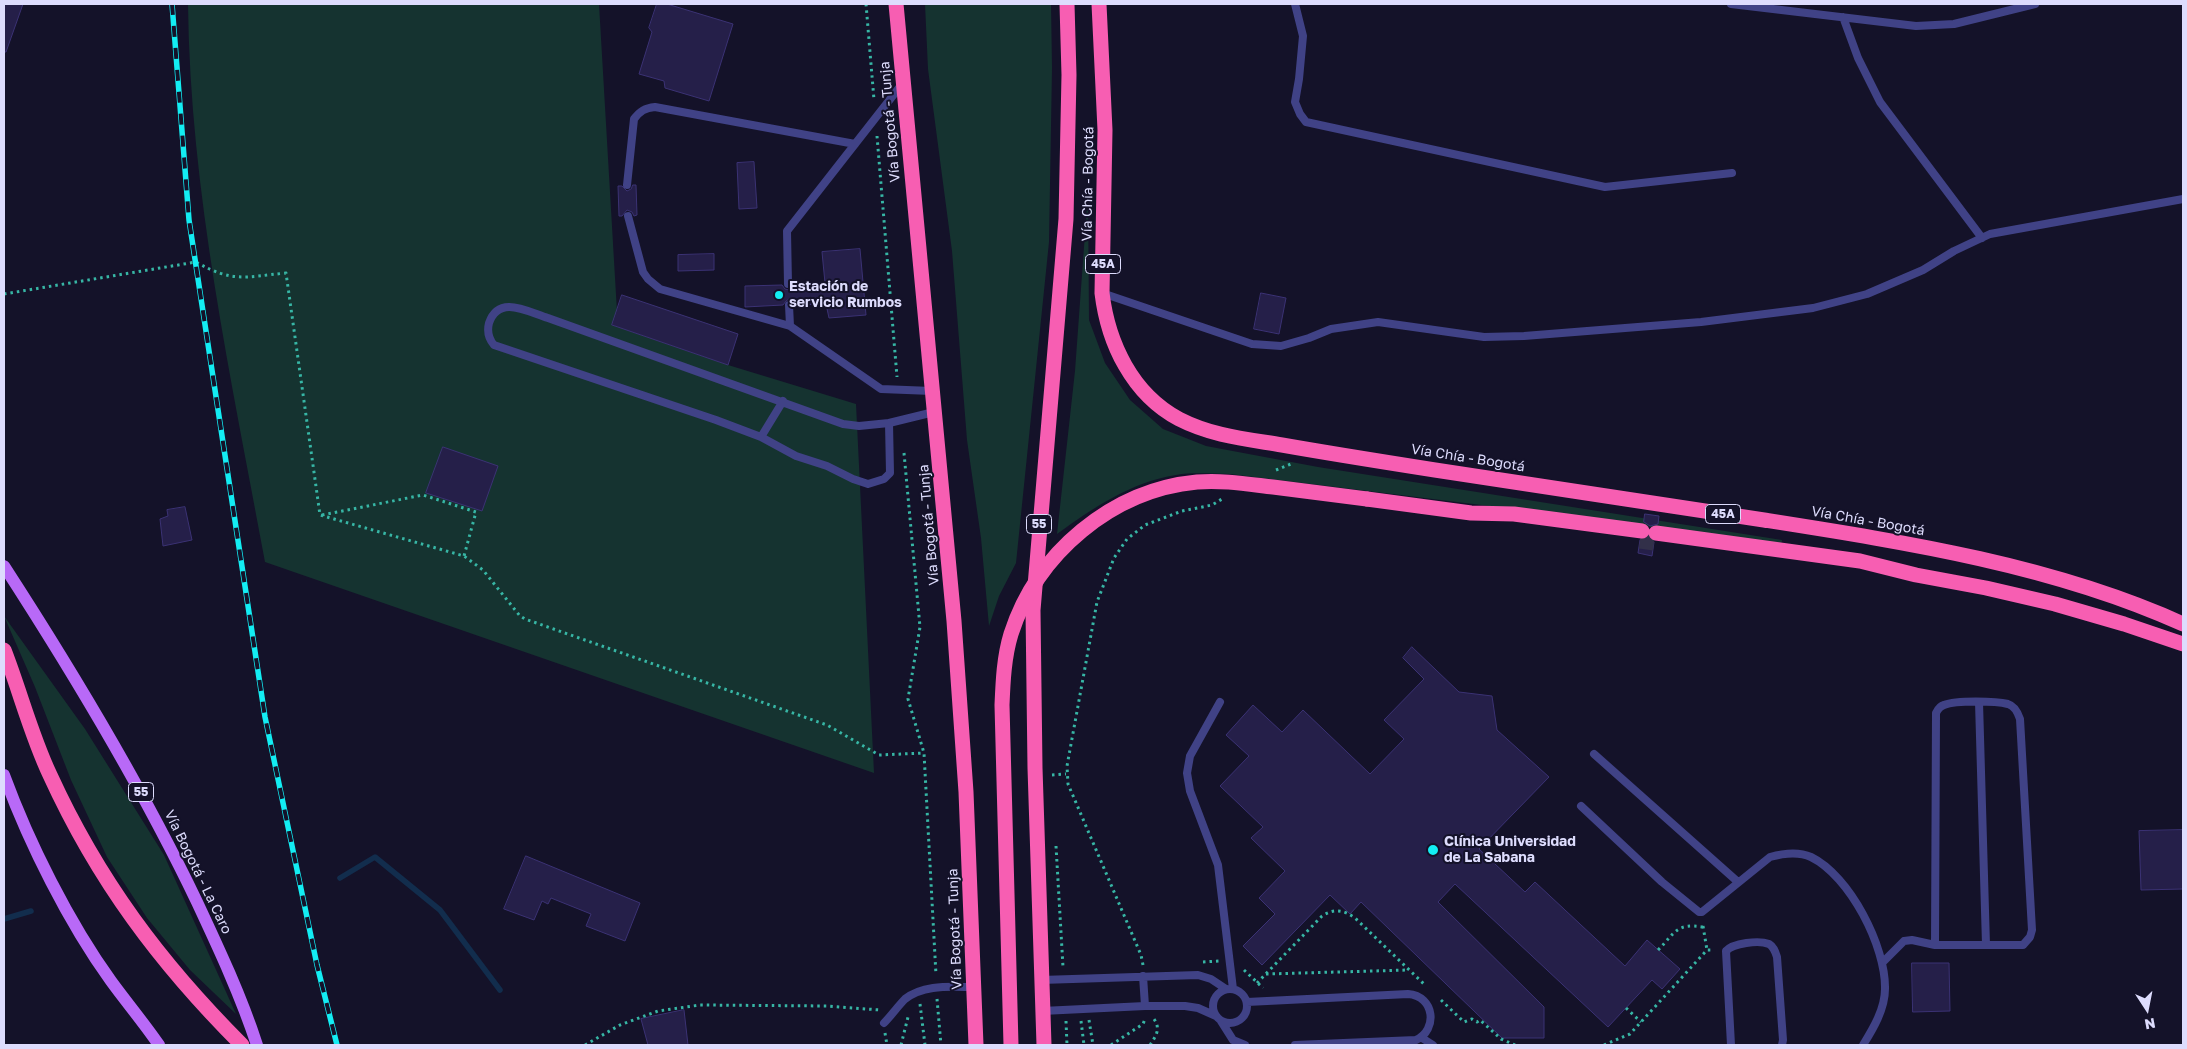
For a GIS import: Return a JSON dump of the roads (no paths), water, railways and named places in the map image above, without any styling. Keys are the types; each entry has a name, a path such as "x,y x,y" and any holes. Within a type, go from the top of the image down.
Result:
{"highway":[{"name":"Vía Bogotá - Tunja","path":"896,4 961,714 976,1045"},
{"name":"55","path":"1044,1045 1033,610 1066,219 1069,75 1067,4"},
{"name":"Vía Chía - Bogotá","path":"1099,4 1105,130 1102,292 1104,315 1111,338 1134,380 1153,400 1177,418 1211,433 1325,453 1821,529 1938,550 2026,570 2096,592 2183,624"},
{"path":"1011,1045 1002,705 1003,670 1011,634 1026,597 1056,554 1079,532 1117,507 1151,492 1196,482 1228,482 1471,513 1514,514 1614,527 1648,535 1858,570 1916,575"},
{"path":"1471,513 1513,524 1672,536 1860,561 1916,575 1986,588 2055,604 2183,644"},
{"path":"4,650 49,772 72,822 96,864 127,913 180,980 242,1045"}],"main road":[{"name":"Vía Bogotá - La Caro","path":"4,566 41,623 110,738 164,835 231,976 257,1045"},
{"path":"4,775 52,882 72,919 110,981 159,1045"}],"lane":[{"path":"1294,4 1303,36 1295,102 1306,122 1605,187 1732,174"},
{"path":"1731,4 1916,26 1954,24 2035,4"},
{"path":"1843,17 1858,58 1880,102 1982,238"},
{"path":"788,284 788,231 903,82"},
{"path":"627,185 634,119 647,108 655,107 855,144"},
{"path":"1102,292 1252,344 1281,346 1309,338 1331,328 1378,322 1484,337 1524,336 1702,322 1812,308 1867,294 1923,270 1954,251 1990,234 2183,199"},
{"path":"628,216 643,272 654,285 670,292 790,326 880,390 932,391"},
{"path":"890,422 890,473 884,479 868,484 827,466 796,456 761,437 716,420 494,345 488,334 490,320 497,310 507,305 557,321 843,424 859,426 890,422 934,412"},
{"path":"789,305 790,326"},
{"path":"761,437 782,401"},
{"path":"1220,702 1190,756 1187,773 1190,792 1218,865 1229,989"},
{"path":"1979,702 1986,945"},
{"path":"1882,963 1904,941 1912,940 1935,945 2024,945 2030,937 2032,930 2020,719 2017,711 2010,704 1979,702 1946,704 1940,707 1936,713 1935,945"},
{"path":"1594,754 1738,882"},
{"path":"1581,806 1662,882 1700,912 1770,857 1793,853 1812,858 1836,878 1856,903 1878,948 1882,963 1885,992 1882,1008 1863,1045"},
{"path":"1731,1045 1726,950 1734,945 1763,942 1770,944 1775,950 1782,1045"},
{"path":"1143,976 1145,1009"},
{"path":"1041,980 1198,976 1211,979 1229,989 1239,991 1247,1002 1247,1009 1240,1020 1234,1023 1194,1007 1042,1011"},
{"path":"884,1023 905,1000 917,992 936,988 974,987"},
{"path":"1229,989 1215,997 1213,1010 1233,1040 1245,1045"},
{"path":"1247,1002 1415,994 1427,1002 1430,1010 1428,1031 1422,1038 1416,1040 1295,1045"},
{"path":"1422,1038 1433,1045"}],"waterway":[{"path":"340,878 375,857 440,910 500,990"},
{"path":"4,919 31,911"}],"tunnel":[{"path":"1640,541 1654,543"}],"railway":[{"path":"172,4 189,220 265,717 317,965 337,1045"}],"place":[{"name":"Estación de servicio Rumbos","path":"779,295"},
{"name":"Clínica Universidad de La Sabana","path":"1433,850"}]}
